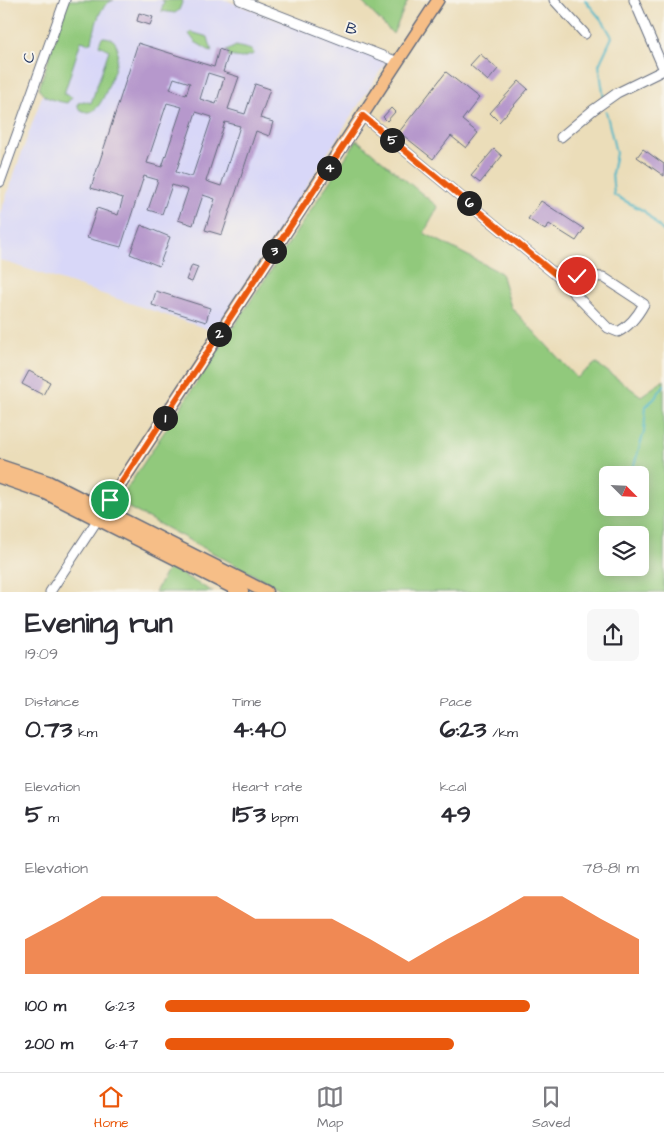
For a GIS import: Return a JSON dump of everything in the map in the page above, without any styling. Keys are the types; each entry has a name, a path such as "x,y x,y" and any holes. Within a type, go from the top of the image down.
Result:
{"highway":[{"path":"0,466 48,482 101,514 242,592"},
{"path":"0,477 101,514 266,592"}],"main road":[{"path":"101,514 438,0"}],"street":[{"name":"C","path":"0,182 65,0"},
{"name":"B","path":"240,0 398,62"},
{"path":"554,0 585,34"},
{"path":"561,137 617,93 664,70 634,0"},
{"path":"363,116 556,275 608,328 618,332 625,329 644,304 603,277 556,275"},
{"path":"50,592 101,514"}],"shaded area":[{"path":"76,0 226,0 386,62 214,331 0,260 0,214"}],"green space":[{"path":"68,0 114,0 104,6 101,11 92,41 88,43 81,41 64,94 72,97 67,103 43,95 39,88"},
{"path":"161,0 183,0 179,10 175,13 161,11 164,1"},
{"path":"360,0 408,0 393,34"},
{"path":"191,32 208,37 212,52 195,42 189,34"},
{"path":"103,37 111,38 117,48 114,70 99,105 95,110 84,112 78,108 78,103 84,101 91,103 109,50 99,45"},
{"path":"236,46 252,50 254,54 242,58 228,56 229,53 226,51"},
{"path":"357,140 438,207 424,233 501,273 511,307 577,378 596,363 641,396 664,380 664,592 286,592 118,502"},
{"path":"169,567 213,592 155,592"}],"building":[{"path":"139,13 153,17 150,25 137,21"},
{"path":"138,43 214,67 219,49 229,53 223,72 239,77 228,109 245,114 255,84 270,89 260,118 273,122 269,136 256,131 222,235 205,230 215,199 203,195 193,225 178,220 188,190 172,185 162,214 148,210 158,180 144,176 121,247 87,238 97,208 118,215 123,198 91,188","holes":["208,73 224,78 216,104 200,99","174,78 190,83 186,95 170,89","167,103 182,107 162,167 147,163","196,112 212,117 192,177 176,172","225,122 240,126 221,186 206,181"]},
{"path":"480,54 498,69 488,81 470,65"},
{"path":"446,72 479,98 462,120 478,133 466,148 451,136 433,159 399,132"},
{"path":"519,81 528,89 499,122 490,113"},
{"path":"391,108 395,112 387,121 383,117"},
{"path":"494,149 502,156 480,183 471,176"},
{"path":"643,149 664,164 664,176 637,157"},
{"path":"541,201 584,229 576,241 549,224 545,230 528,219"},
{"path":"141,225 170,237 159,266 130,254"},
{"path":"192,265 198,267 192,282 186,280"},
{"path":"156,291 210,308 206,322 152,305"},
{"path":"29,371 50,382 43,395 22,384"}],"waterway":[{"path":"585,0 604,23 612,37 599,65 604,99"},
{"path":"606,111 616,153 612,173 614,195 644,211 664,232"},
{"path":"634,466 644,432 646,406 655,398 664,385"}],"route":[{"path":"110,500 363,116 556,275 577,276"}]}
